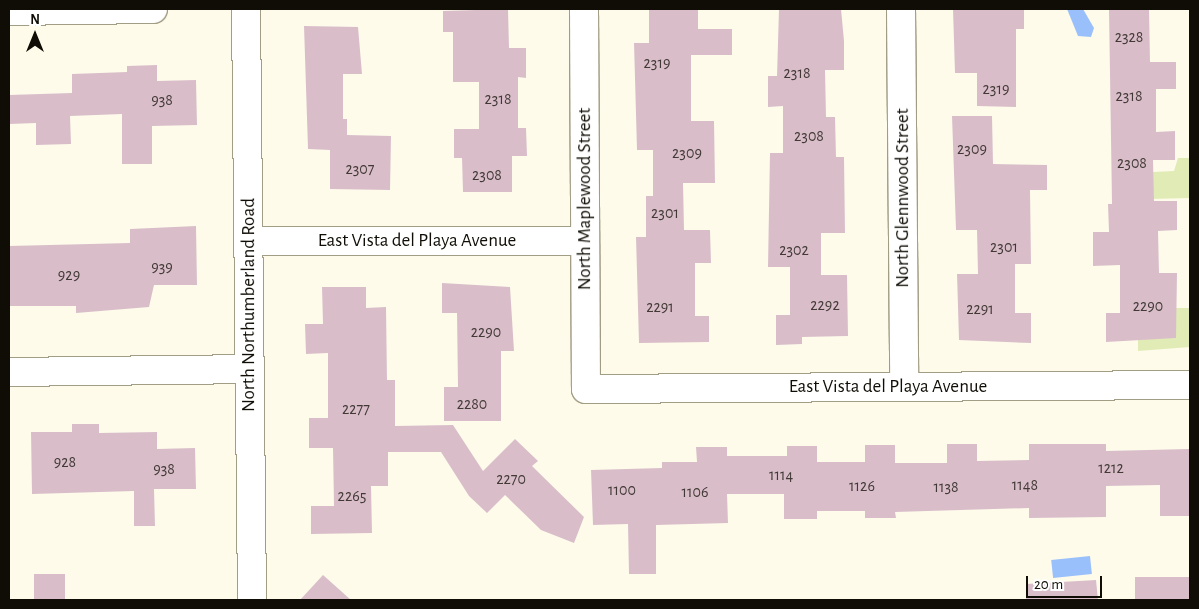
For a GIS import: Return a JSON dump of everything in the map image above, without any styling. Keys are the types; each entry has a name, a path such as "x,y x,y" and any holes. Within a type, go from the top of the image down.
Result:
{"street":[{"path":"9,11 153,9"},
{"name":"North Northumberland Road","path":"246,9 252,600"},
{"name":"North Maplewood Street","path":"584,9 586,390"},
{"name":"North Glennwood Street","path":"901,9 904,387"},
{"name":"East Vista del Playa Avenue","path":"248,241 585,241"},
{"path":"9,372 249,369"},
{"name":"East Vista del Playa Avenue","path":"586,390 1190,385"}],"green space":[{"path":"1178,158 1190,158 1190,198 1148,199 1153,172 1174,171"},
{"path":"1176,308 1190,308 1190,347 1138,351 1138,338"}],"water":[{"path":"1067,9 1083,9 1094,28 1091,37 1078,36"},
{"path":"1090,556 1092,574 1053,578 1051,560"}],"building":[{"path":"508,9 509,48 526,48 526,78 518,77 518,128 526,128 527,156 512,156 512,192 463,192 462,158 454,158 454,129 479,129 479,82 453,82 453,32 443,32 443,11"},
{"path":"649,9 698,9 698,29 732,29 732,55 691,55 691,121 714,121 715,183 683,183 684,230 710,230 711,263 695,263 695,316 709,316 709,342 639,343 636,237 646,237 646,196 653,196 653,150 637,150 634,43 649,43"},
{"path":"779,9 841,9 844,70 825,70 826,117 835,117 836,157 844,157 845,233 821,233 821,275 847,275 848,336 802,337 802,344 776,345 776,315 790,315 790,267 768,267 770,153 783,153 783,106 768,107 768,76 777,76"},
{"path":"953,9 1024,9 1024,29 1016,29 1016,107 977,106 977,73 955,73"},
{"path":"1109,9 1149,9 1150,62 1176,62 1176,89 1156,89 1156,132 1175,131 1175,160 1153,160 1154,201 1177,201 1177,230 1158,231 1159,273 1177,273 1176,338 1106,342 1106,313 1120,313 1120,265 1093,266 1093,232 1109,232 1108,204 1112,204"},
{"path":"304,26 358,27 362,74 343,74 343,119 347,119 347,135 391,136 390,190 330,189 330,150 308,149"},
{"path":"157,65 157,81 196,80 197,125 152,126 152,164 122,164 122,114 70,116 71,144 36,145 36,123 9,124 9,95 72,93 72,74 127,72 127,66"},
{"path":"952,116 992,116 993,164 1047,165 1047,190 1030,190 1031,264 1015,264 1015,313 1031,313 1031,343 959,340 957,274 978,274 977,230 956,230"},
{"path":"196,226 197,285 154,285 149,307 76,313 76,306 9,306 9,246 130,243 130,229"},
{"path":"442,283 510,287 514,351 501,351 501,421 444,421 444,387 458,387 457,313 442,313"},
{"path":"322,287 366,287 366,308 386,307 387,380 395,380 395,426 453,425 483,471 515,439 538,461 532,466 584,517 574,543 541,530 505,495 487,513 469,496 441,452 388,452 388,486 371,486 372,533 311,534 311,506 334,506 333,448 309,448 309,418 328,418 328,353 306,354 305,324 323,324"},
{"path":"72,424 99,424 99,433 157,432 157,449 195,448 196,489 154,489 155,526 134,526 134,491 32,494 31,432 72,432"},
{"path":"947,444 977,444 977,461 1029,460 1029,444 1106,444 1106,451 1189,449 1190,516 1160,516 1160,485 1106,486 1106,517 1029,518 1029,508 895,512 896,518 865,518 865,511 817,511 817,519 784,519 784,494 727,494 728,523 656,525 656,574 629,574 628,524 593,525 591,470 662,468 662,462 697,462 696,447 727,447 727,456 787,456 787,446 817,446 817,462 865,462 865,445 895,445 895,463 947,463"},
{"path":"34,574 65,574 65,600 34,600"},
{"path":"323,575 351,600 300,600"},
{"path":"1135,577 1190,577 1190,600 1135,600"},
{"path":"1096,580 1098,600 1026,600 1026,584"}]}
